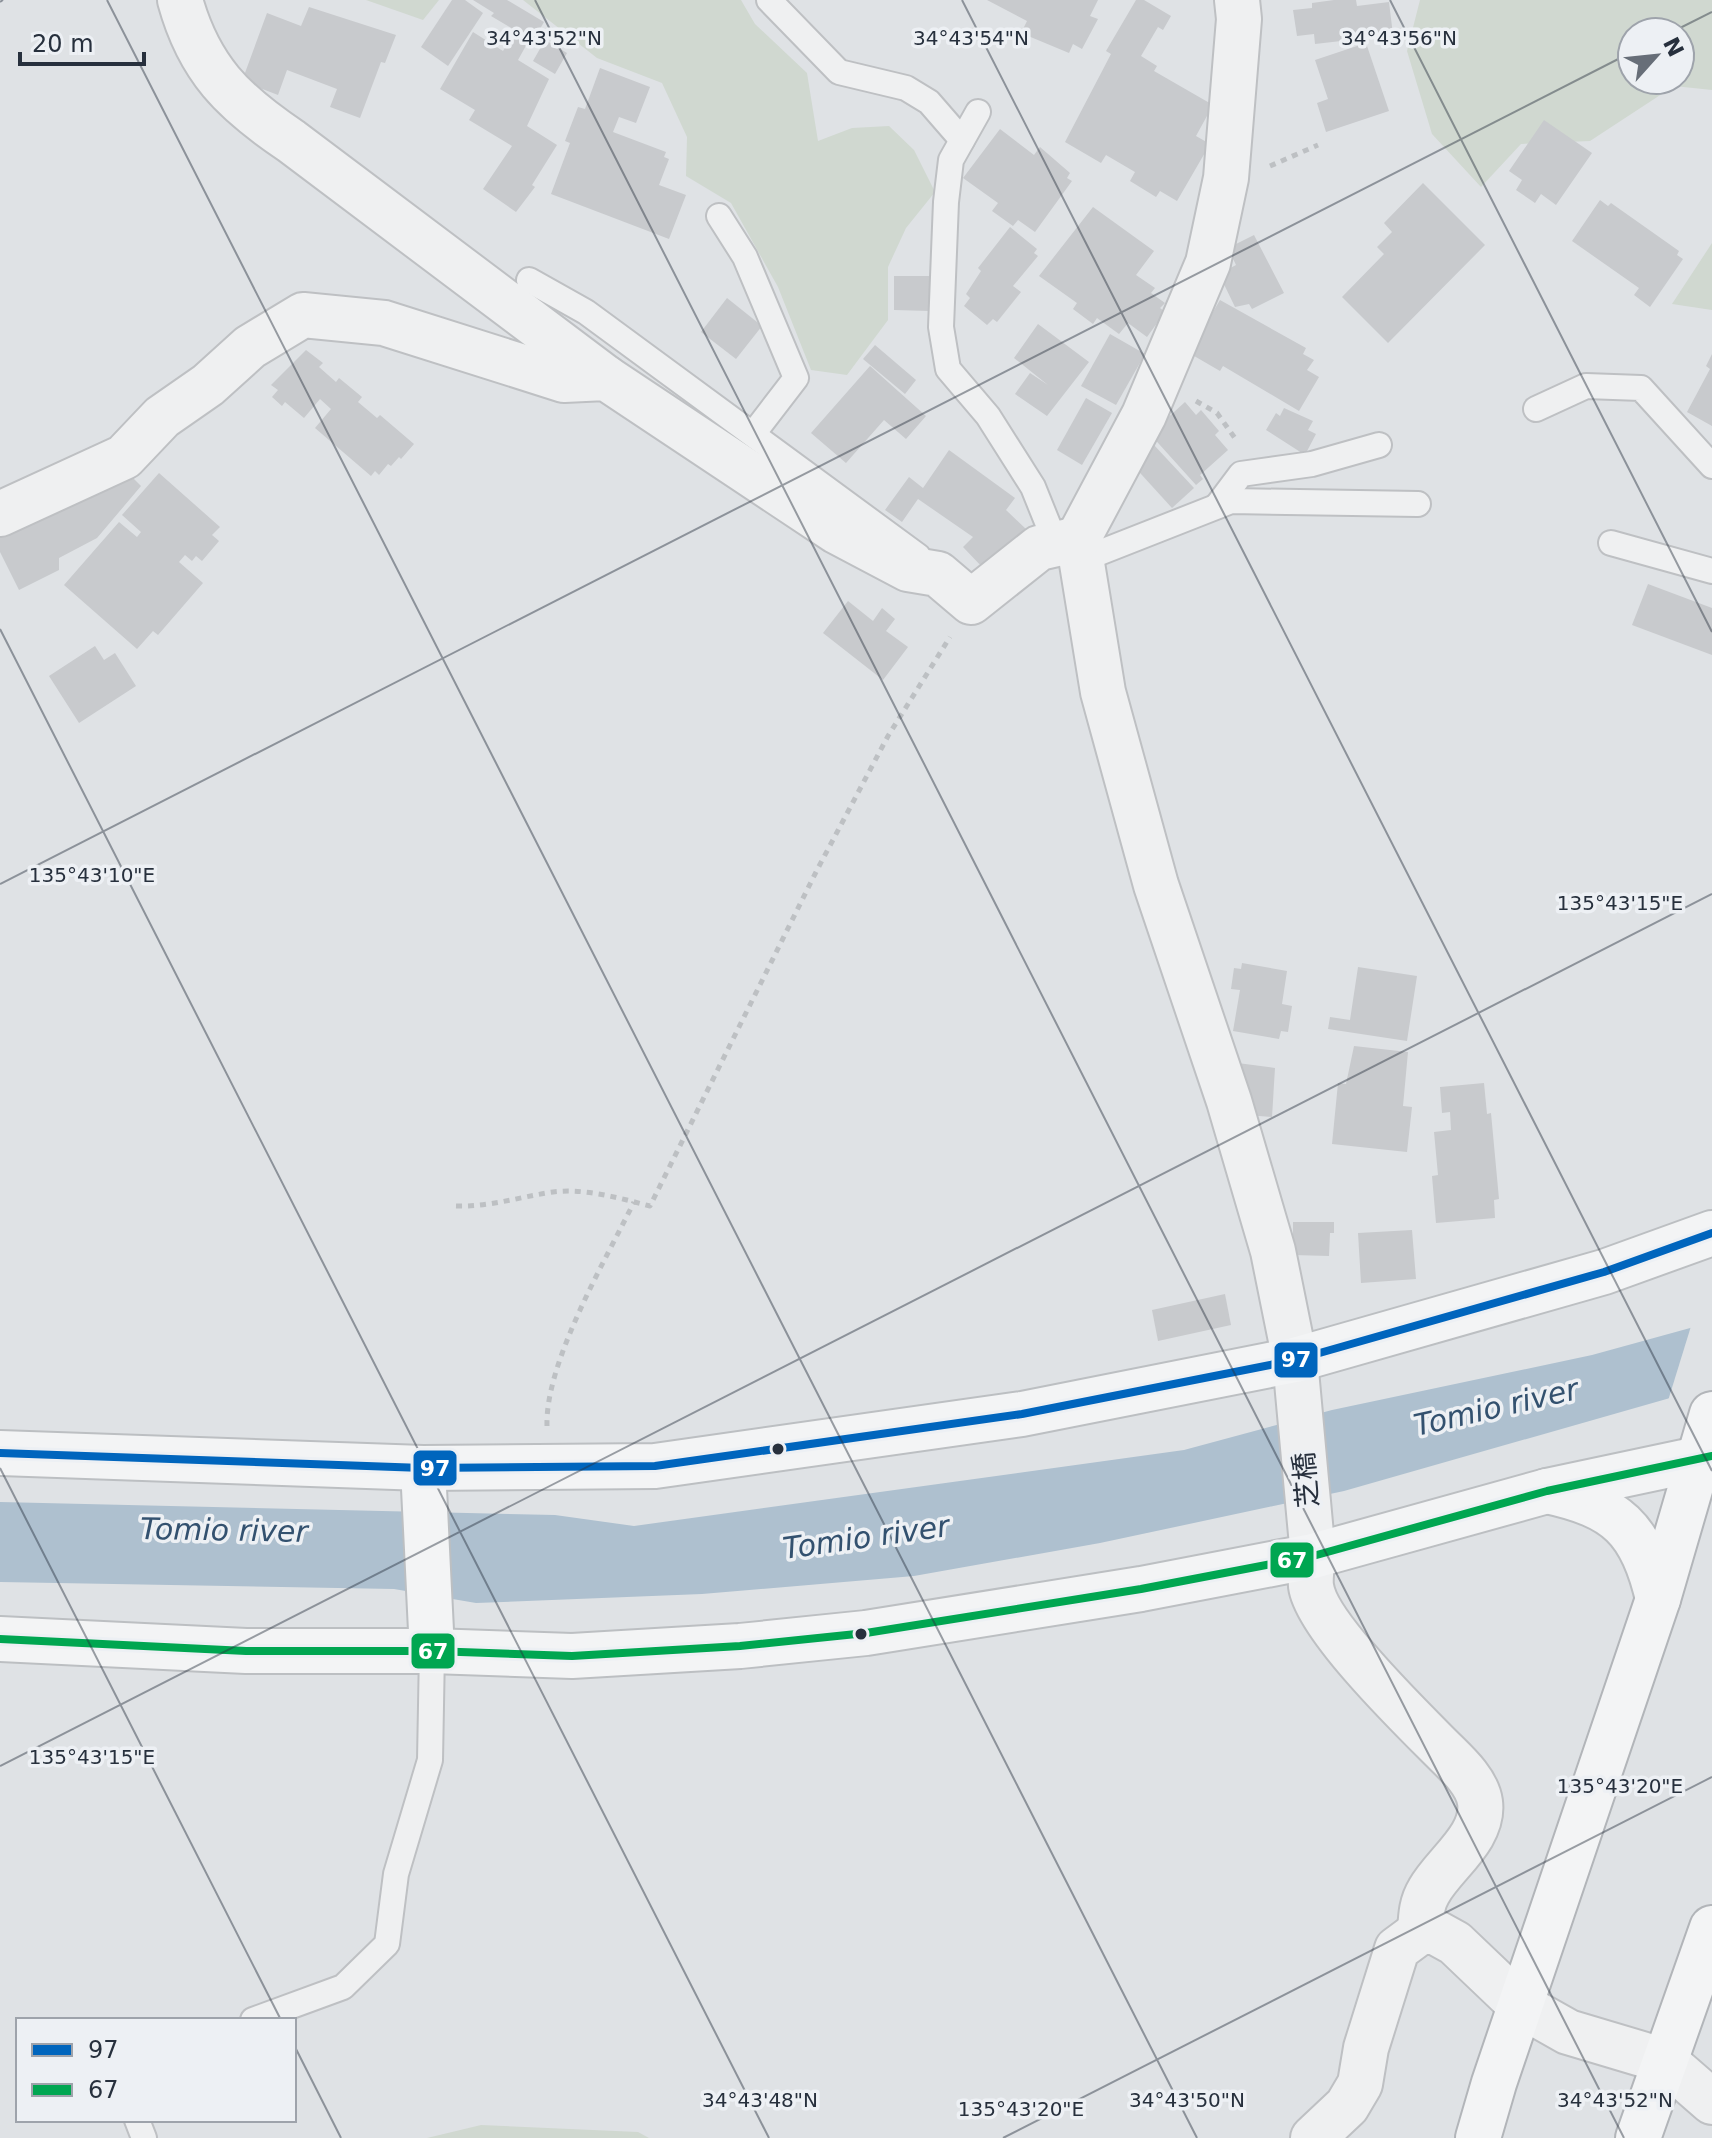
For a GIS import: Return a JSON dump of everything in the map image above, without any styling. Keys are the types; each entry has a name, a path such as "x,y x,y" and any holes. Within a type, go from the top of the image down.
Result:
{"main road":[{"path":"0,1453 423,1468 655,1466 1007,1416 1295,1360 1604,1272 1712,1233"},
{"path":"1478,2138 1705,1457 1712,1414"},
{"path":"0,1639 246,1651 432,1651 572,1656 740,1646 866,1633 1141,1589 1313,1556 1547,1491 1705,1457"},
{"path":"423,1468 432,1651"},
{"path":"1547,1491 1603,1508 1625,1524 1642,1546 1658,1599"},
{"path":"1638,2138 1712,1928"}],"street":[{"path":"180,0 187,27 206,65 247,111 606,378 836,531 908,569 938,574 971,602 1039,548 1072,547 1155,389 1208,263 1224,189 1239,19 1237,0"},
{"path":"0,514 124,457 162,417 208,385 250,347 303,315 384,323 564,380 606,378"},
{"name":"芝橋","path":"1072,547 1103,692 1156,885 1229,1101 1273,1251 1295,1360 1313,1556 1311,1587 1318,1605 1372,1678 1456,1762 1474,1786 1480,1803 1469,1839 1429,1890 1421,1910 1420,1932"},
{"path":"1313,2138 1347,2106 1360,2084 1366,2048 1397,1949 1420,1932 1435,1932 1455,1943 1520,2005 1568,2032 1665,2061 1712,2102"}],"lane":[{"path":"769,0 839,72 906,88 929,102 962,140"},
{"path":"978,112 951,160 946,202 941,327 948,369 988,416 1072,547 1231,501 1418,504"},
{"path":"719,216 745,257 796,378 753,434"},
{"path":"529,280 586,312 916,553 938,574"},
{"path":"1536,409 1586,386 1641,388 1712,466"},
{"path":"1217,506 1241,474 1312,464 1379,445"},
{"path":"1611,543 1712,571"},
{"path":"258,2018 343,1987 387,1944 396,1874 430,1760 432,1651"}],"path":[{"path":"1155,389 1191,398 1217,413 1265,471"},
{"path":"456,1206 482,1207 555,1192 608,1195 650,1206 824,856 888,736 971,602"},
{"path":"549,1467 546,1402 581,1311 634,1202"}],"shaded area":[{"path":"366,0 439,0 423,20"},
{"path":"523,0 741,0 755,24 807,73 818,141 852,128 889,126 914,150 935,192 906,228 888,267 888,320 847,375 811,370 778,287 731,203 686,176 687,137 662,83 597,58"},
{"path":"1420,0 1712,0 1712,90 1696,88 1696,16 1616,16 1616,96 1659,96 1590,141 1521,144 1481,187 1432,134 1407,51"},
{"path":"1712,243 1712,310 1672,304"},
{"path":"481,2125 638,2132 649,2138 427,2138"}],"water":[{"name":"Tomio river","path":"1712,1322 1712,1386 1344,1491 1100,1543 914,1576 702,1594 476,1603 394,1589 0,1582 0,1502 555,1515 634,1526 1184,1450 1332,1410 1592,1355"}],"pier":[{"path":"1712,1318 1712,1391 1667,1404 1692,1323"}],"building":[{"path":"452,0 465,0 483,13 448,66 421,47"},
{"path":"473,0 507,0 544,22 533,41 491,16 494,13"},
{"path":"987,0 1098,0 1090,16 1098,19 1082,49 1073,44 1069,53 1021,33 1027,21"},
{"path":"1136,0 1144,0 1171,16 1163,30 1158,27 1141,56 1157,66 1154,71 1213,105 1196,136 1210,144 1177,201 1160,191 1156,197 1130,181 1135,172 1106,155 1101,163 1065,142 1111,54 1106,51"},
{"path":"1356,0 1357,6 1389,2 1393,35 1315,44 1314,34 1297,36 1293,10 1312,8 1312,3"},
{"path":"309,7 396,35 385,63 381,62 360,118 330,107 337,89 287,70 278,95 242,81 267,13 301,26"},
{"path":"473,32 503,51 514,33 528,42 518,60 549,79 527,126 557,145 532,185 535,187 516,212 483,189 512,146 469,120 475,110 440,89"},
{"path":"545,40 567,53 555,74 533,61"},
{"path":"1366,43 1389,111 1326,132 1317,103 1328,99 1315,60"},
{"path":"600,68 650,87 636,123 619,117 613,132 666,152 664,157 669,159 659,185 686,195 669,239 551,194 570,143 565,141 578,107 585,109"},
{"path":"1544,120 1592,153 1556,205 1541,194 1535,203 1516,190 1522,180 1509,171"},
{"path":"1000,129 1034,155 1040,147 1070,173 1067,178 1072,181 1035,232 1018,220 1013,226 992,211 998,203 963,178"},
{"path":"1423,183 1485,245 1388,343 1342,297 1384,254 1377,247 1392,232 1384,223"},
{"path":"1600,200 1608,206 1611,203 1679,251 1677,255 1683,259 1650,307 1634,295 1639,288 1572,241"},
{"path":"1093,207 1154,251 1136,275 1155,288 1151,293 1165,303 1160,308 1165,312 1147,337 1128,323 1119,334 1097,318 1093,324 1073,309 1077,303 1039,276"},
{"path":"1010,227 1037,249 1034,253 1038,256 1013,286 1021,292 997,322 993,319 987,325 964,306 970,298 966,294 981,271 978,268"},
{"path":"1254,235 1284,293 1252,309 1249,304 1235,307 1219,274 1236,265 1228,248"},
{"path":"894,276 930,276 930,311 894,310"},
{"path":"727,298 762,326 736,359 701,332"},
{"path":"1220,300 1306,348 1303,354 1314,360 1307,370 1319,377 1299,411 1223,366 1220,371 1189,353"},
{"path":"1038,324 1089,362 1047,416 1015,394 1030,373 1048,385 1014,358"},
{"path":"1110,334 1145,354 1116,405 1081,386"},
{"path":"875,345 916,380 905,394 863,359"},
{"path":"306,350 323,363 319,367 336,382 339,378 362,397 358,402 377,418 380,415 414,444 401,459 399,457 391,466 388,464 379,475 375,471 371,476 315,428 331,409 320,399 304,418 285,402 282,406 272,397 278,390 271,385"},
{"path":"1712,354 1712,426 1687,412 1710,369 1706,366"},
{"path":"870,366 926,416 906,439 884,420 846,463 811,433"},
{"path":"1086,398 1112,413 1082,465 1057,450"},
{"path":"1185,402 1196,415 1201,410 1219,431 1215,435 1228,450 1200,475 1203,479 1196,485 1150,434"},
{"path":"1284,408 1313,421 1308,430 1316,434 1305,455 1266,430 1276,413 1280,416"},
{"path":"1153,444 1194,488 1172,508 1131,463"},
{"path":"949,450 1015,498 1006,510 1027,530 984,569 963,547 973,537 918,499 902,522 885,510 909,477 923,488"},
{"path":"123,468 141,486 97,538 59,558 59,570 19,590 0,552 0,530"},
{"path":"159,473 220,527 212,535 219,541 202,561 196,556 192,561 185,555 179,562 203,583 158,635 153,631 137,649 64,585 119,522 137,537 141,532 122,515"},
{"path":"1648,584 1712,608 1712,655 1632,625"},
{"path":"848,601 873,621 882,608 895,619 886,631 908,647 883,680 823,633"},
{"path":"95,646 104,660 115,653 136,686 79,723 49,676"},
{"path":"1242,963 1287,971 1282,1004 1292,1006 1288,1032 1281,1031 1279,1039 1233,1031 1240,990 1231,989 1234,968 1241,969"},
{"path":"1358,967 1417,976 1407,1041 1328,1029 1330,1017 1350,1020"},
{"path":"1354,1046 1408,1052 1403,1106 1412,1107 1407,1152 1332,1144 1338,1083 1346,1084"},
{"path":"1230,1062 1275,1068 1272,1117 1246,1115"},
{"path":"1484,1083 1487,1114 1491,1113 1499,1199 1494,1200 1495,1218 1436,1223 1432,1176 1438,1175 1434,1132 1451,1130 1450,1112 1442,1113 1440,1087"},
{"path":"1293,1222 1334,1222 1329,1256 1293,1255"},
{"path":"1412,1230 1416,1279 1361,1283 1358,1233"},
{"path":"1225,1294 1231,1325 1158,1341 1152,1310"}],"transit line":[{"name":"97","path":"0,1453 423,1468 655,1466 1022,1414 1295,1360 1604,1272 1712,1233"},
{"name":"67","path":"0,1639 246,1651 432,1651 572,1656 740,1646 866,1633 1141,1589 1313,1556 1547,1491 1712,1456"}]}
